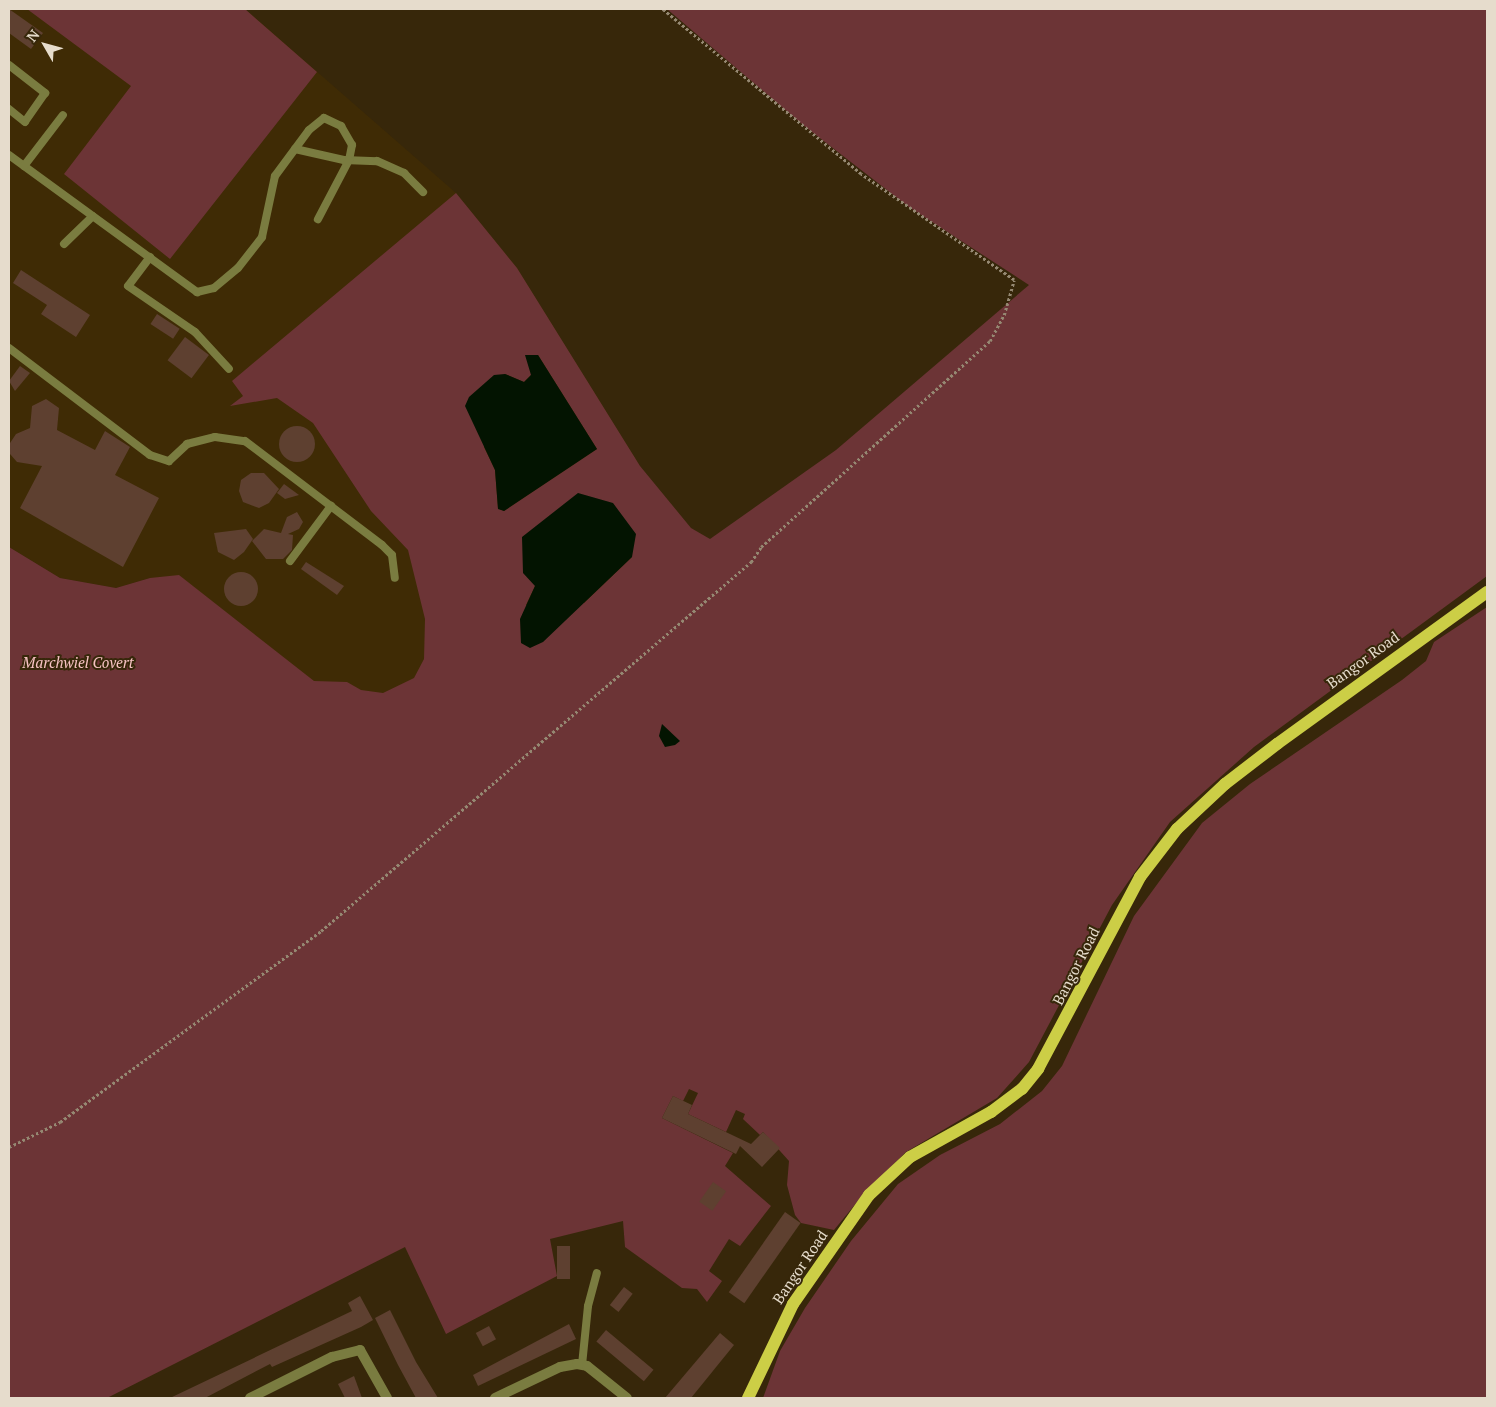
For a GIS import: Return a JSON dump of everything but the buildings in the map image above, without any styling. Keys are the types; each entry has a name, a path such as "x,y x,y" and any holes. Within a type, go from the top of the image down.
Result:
{"main road":[{"name":"Bangor Road","path":"748,1398 793,1304 869,1195 910,1157 991,1112 1022,1089 1038,1069 1140,877 1177,829 1225,784 1277,744 1487,592"}],"street":[{"path":"250,1398 332,1357 360,1350 387,1398"},
{"path":"495,1398 560,1367 582,1365 627,1398"}],"lane":[{"path":"9,65 45,93 25,122 9,109"},
{"path":"24,166 63,115"},
{"path":"9,155 197,292 214,288 238,268 262,237 275,176 295,149 324,118 341,126 352,144 350,160 318,219"},
{"path":"295,149 350,160 377,162 404,173 423,192"},
{"path":"64,244 93,216"},
{"path":"150,257 128,286 195,332 229,369"},
{"path":"9,348 150,456 169,461 187,444 215,437 245,441 392,556 396,578"},
{"path":"290,562 330,506"},
{"path":"582,1365 588,1306 597,1272"}],"path":[{"path":"9,1147 60,1122 320,931 675,628 990,341 1004,315 1014,280 853,168 662,9"}],"shaded area":[{"path":"9,9 245,9 456,193 517,268 707,574 384,735 150,578 116,588 60,578 9,547"},
{"path":"525,355 538,355 597,449 504,511 498,509 495,470 465,406 469,397 494,375 505,374 524,382 531,375"},
{"path":"578,493 613,503 636,534 632,557 543,642 530,648 521,643 520,619 535,586 523,573 522,537"},
{"path":"662,724 680,741 675,745 665,747 659,736"}],"green space":[{"path":"27,9 245,9 317,72 170,259 64,174 131,86"},
{"name":"Marchwiel Covert","path":"667,9 1487,9 1487,576 1254,747 1170,822 1112,905 1029,1062 997,1098 906,1152 867,1190 834,1230 801,1223 795,1215 787,1185 789,1161 763,1132 760,1135 743,1119 745,1114 736,1110 726,1132 688,1114 698,1093 689,1089 683,1101 673,1096 662,1118 733,1153 725,1166 771,1206 740,1246 729,1239 709,1271 722,1281 707,1302 697,1289 682,1288 625,1247 623,1221 550,1239 557,1276 446,1334 405,1247 107,1398 9,1398 9,547 60,578 116,588 150,578 179,575 314,681 347,682 361,690 383,693 414,678 424,659 425,619 408,550 371,511 313,423 277,398 230,406 243,396 232,381 456,193 517,268 640,466 691,528 710,539 836,450 1029,285 909,207 803,125","holes":["538,355 597,449 504,511 498,508 495,470 484,447 505,374 524,382 531,375","632,557 584,603 526,605 535,586"]},
{"path":"1487,607 1487,1398 763,1398 780,1351 805,1308 851,1241 898,1184 940,1155 1000,1124 1042,1091 1062,1066 1134,916 1202,823 1250,784 1402,680 1426,661 1434,642"}]}
